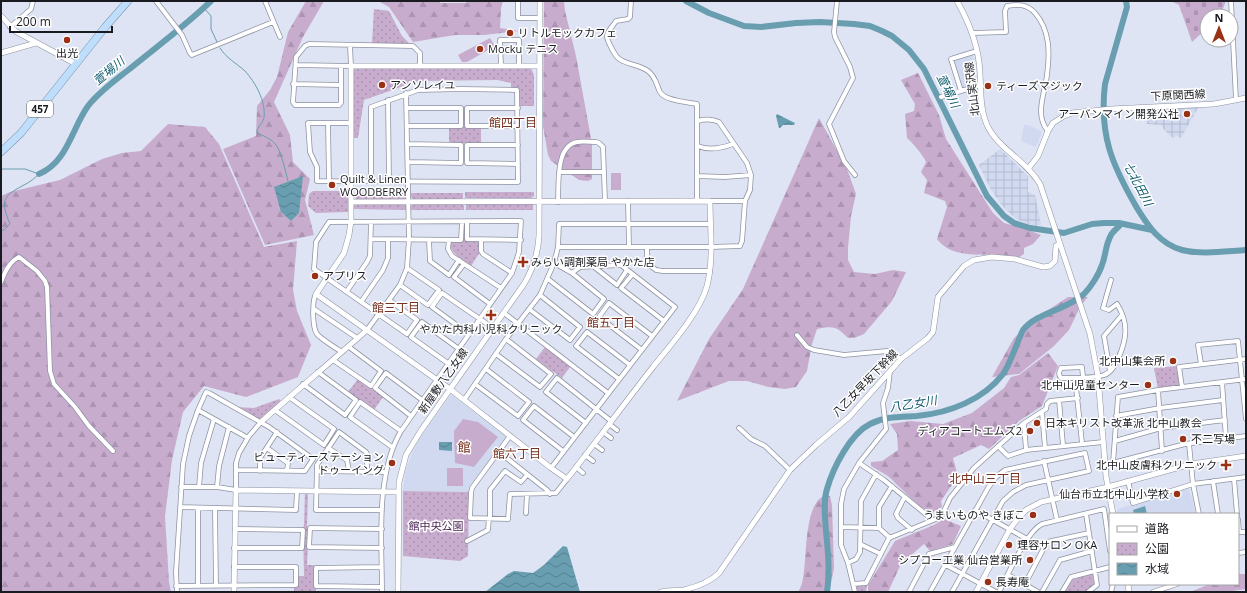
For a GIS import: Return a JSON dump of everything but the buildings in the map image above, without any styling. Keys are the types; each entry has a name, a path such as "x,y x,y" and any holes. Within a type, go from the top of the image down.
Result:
{"highway":[{"name":"457","path":"1,152 24,129 106,26 128,1"}],"street":[{"path":"10,27 31,9 33,1"},
{"path":"156,1 175,24 192,55 273,22"},
{"path":"265,1 280,37"},
{"path":"518,1 518,18 540,18"},
{"name":"新屋敷八乙女線","path":"398,592 399,492 401,473 406,455 420,432 528,278 535,260 539,241 540,202 540,1"},
{"path":"631,1 630,17 628,19 616,21 606,36 617,57 622,61 639,66 651,74 660,92 664,96 697,104 697,201"},
{"path":"837,1 834,32 835,37 850,67 853,78 829,124 844,161 855,175"},
{"name":"北山実沢線","path":"957,1 973,33 977,51 982,109 987,125 999,142 1028,169 1040,184 1090,334 1098,376"},
{"path":"1231,1 1236,100"},
{"path":"973,33 1006,32 1005,11 1007,6 1019,4 1026,6 1040,19 1047,37 1049,48 1047,76 1041,104 1043,126 1048,131 1038,156 1028,169"},
{"path":"1,16 15,31 76,64"},
{"path":"500,66 500,40 519,40 519,66"},
{"path":"1,53 36,43"},
{"path":"341,66 341,103 339,105 295,104 293,102 296,57 305,46 309,44 350,46 413,46 420,53 420,66"},
{"path":"342,352 317,334 314,323 313,298 317,290 344,253 349,235 351,221 350,46"},
{"path":"961,91 951,60 977,51"},
{"path":"296,65 540,66"},
{"path":"293,84 341,85"},
{"path":"941,97 981,85"},
{"path":"350,123 308,123 310,152 316,167 317,181 518,182 517,90 418,90 371,106 371,181"},
{"path":"234,592 236,463 248,438 261,422 367,330 400,285 407,268 409,202 406,93"},
{"name":"下原関西線","path":"1048,131 1053,124 1064,116 1072,113 1166,105 1201,105 1246,98"},
{"path":"388,100 389,181"},
{"path":"407,108 461,108 461,126 408,126"},
{"path":"518,108 466,108 467,126 518,126"},
{"path":"558,247 711,248 738,246 741,244 745,201 750,190 751,175 748,166 719,122 714,120 698,121"},
{"path":"328,123 329,181"},
{"path":"558,202 559,172 562,157 570,146 577,142 596,142 603,147 605,201"},
{"path":"408,144 461,146 461,163 408,162"},
{"path":"698,146 708,149 733,144"},
{"path":"518,145 467,145 467,163 518,164"},
{"path":"559,172 604,172"},
{"path":"697,176 725,177 751,175"},
{"path":"628,201 629,247"},
{"path":"510,436 471,491 470,518 508,519 510,494 556,493 676,338 697,308 706,287 710,271 710,201"},
{"path":"351,202 745,201"},
{"path":"381,567 316,568 316,586 382,590 381,567 383,492 385,472 392,447 422,400 512,273 519,252 521,221 329,222 316,242 314,269 407,334 417,320 389,300"},
{"path":"347,291 370,256 371,222"},
{"path":"371,239 461,240 462,222"},
{"path":"467,222 467,239 520,240"},
{"path":"464,400 506,339 540,295 554,263 558,247 559,224 710,224"},
{"path":"361,302 383,270 388,258 388,239"},
{"path":"429,240 430,261 449,275 459,260"},
{"path":"448,240 450,253 501,288"},
{"path":"481,240 481,251 483,254 512,273"},
{"name":"八乙女早坂下幹線","path":"663,592 683,590 714,578 733,554 790,470 816,444 849,417 901,359 925,342 931,335 933,332 938,297 964,266 974,260 996,257 1015,259 1047,267 1054,263 1056,246 1060,242"},
{"path":"647,247 648,263 656,270 710,271"},
{"path":"1,282 7,268 19,257 42,276 47,287 50,371 52,379 57,389 75,407 89,426 113,451"},
{"path":"548,279 593,314 604,299 572,273 554,263"},
{"path":"464,264 454,277 490,304"},
{"path":"551,468 675,307 620,265 578,267 572,273"},
{"path":"593,266 617,284 627,270"},
{"path":"400,285 428,305 439,290 407,268"},
{"path":"632,275 621,288 664,321"},
{"path":"1083,377 1082,367 1061,368 1059,372 1059,376 1061,378 1075,378 1104,375 1110,371 1115,364 1125,341 1126,331 1122,315 1117,304 1109,310 1103,308 1111,280"},
{"path":"469,334 432,308 442,293 493,328"},
{"path":"316,294 450,389 567,479"},
{"path":"529,309 570,340 580,327 540,295"},
{"path":"642,350 599,317 610,303 652,336"},
{"path":"314,309 357,338"},
{"path":"504,313 608,394"},
{"path":"1110,371 1104,336 1122,315"},
{"path":"448,364 411,337 422,322 459,349"},
{"path":"619,379 576,346 587,332 630,365"},
{"path":"797,335 807,347 814,350 844,354 887,351 901,359"},
{"path":"496,354 540,387 551,374 506,339"},
{"path":"1200,364 1198,345 1238,341 1239,359 1244,379 1246,419"},
{"path":"333,360 371,386 381,371 349,347"},
{"path":"1182,387 1179,367 1246,359"},
{"path":"474,384 518,416 529,402 486,369"},
{"path":"855,592 848,563 841,545 841,504 844,489 859,464 884,433 886,426 883,403 888,388 890,371"},
{"path":"303,384 345,415 356,400 318,372"},
{"path":"411,416 375,388 386,373 422,400"},
{"path":"1098,376 1103,442 1108,487 1113,513"},
{"path":"586,423 546,392 557,378 597,408 617,430"},
{"path":"1075,378 1082,443"},
{"path":"1244,379 1158,390 1118,397 1113,463 1188,444 1246,436"},
{"path":"1222,382 1226,439"},
{"path":"1158,390 1162,451"},
{"path":"177,592 176,586 181,487 184,456 198,410 206,392 277,432 313,459 305,471 237,470"},
{"path":"275,410 324,444 334,429 289,397"},
{"path":"853,584 866,583 890,538 936,519 943,513 950,498 974,468 1024,423 1046,409 1047,404 1050,401 1078,398"},
{"path":"1059,400 1063,445"},
{"path":"1116,416 1160,408 1223,400"},
{"path":"392,447 350,417 360,402 401,431"},
{"path":"563,451 523,420 534,406 574,438"},
{"path":"198,410 248,438"},
{"path":"1042,412 1045,448"},
{"path":"200,488 201,463 214,419"},
{"path":"1115,441 1161,428 1225,420"},
{"path":"1024,423 1026,450"},
{"path":"217,488 219,466 229,427"},
{"path":"739,428 751,439 765,446 790,470"},
{"path":"260,470 260,458 277,432"},
{"path":"366,471 366,452 339,432 317,465 316,510 382,510"},
{"path":"603,432 611,438"},
{"path":"998,446 1008,456 1026,450 1103,442"},
{"path":"594,444 602,450"},
{"path":"1188,444 1193,484 1199,513"},
{"path":"267,448 288,463 287,471"},
{"path":"328,448 347,460 349,471"},
{"path":"499,452 550,494"},
{"path":"930,592 975,510 996,477 1005,470 1085,453 1089,471 1026,485 1013,492 1003,501 952,592"},
{"path":"585,455 593,461"},
{"path":"976,592 1010,529 1026,510 1041,502 1108,487 1191,464 1246,456"},
{"path":"1044,461 1057,520"},
{"path":"859,464 892,486 904,498 933,520"},
{"path":"576,467 583,472"},
{"path":"317,471 385,472"},
{"path":"467,541 488,530 490,490 505,471 521,482 527,475"},
{"path":"848,563 856,559 860,552 861,500 876,474"},
{"path":"1128,481 1133,503 1193,484 1246,477"},
{"path":"1234,479 1237,513"},
{"path":"1213,481 1218,513"},
{"path":"879,528 879,507 892,486"},
{"path":"181,487 236,490 399,492"},
{"path":"180,507 296,510 297,491"},
{"path":"526,513 527,494"},
{"path":"904,498 896,514 898,518 912,530"},
{"path":"198,508 198,586"},
{"path":"215,508 216,586"},
{"path":"975,510 1027,539"},
{"path":"999,592 1027,539 1037,526 1104,510 1109,544"},
{"path":"1086,514 1097,585 1088,592"},
{"path":"841,527 879,528 890,538"},
{"path":"382,529 310,528 309,547 382,548"},
{"path":"234,529 303,530 302,548 234,548"},
{"path":"1239,532 1246,532"},
{"path":"1024,584 1047,542 1089,533"},
{"path":"860,544 881,554"},
{"path":"909,592 930,554 955,547"},
{"path":"1042,592 1060,560 1092,551"},
{"path":"946,564 996,592"},
{"path":"176,586 296,585 296,567 234,567"},
{"path":"1062,592 1071,577 1109,567"},
{"path":"1008,575 1038,592"},
{"path":"1153,592 1174,585"}],"shaded area":[{"path":"973,54 976,85 961,90 952,60"},
{"path":"1198,108 1181,138 1177,136 1173,138 1161,125 1147,124 1145,109"},
{"path":"1024,125 1031,126 1042,132 1036,147 1021,141"},
{"path":"1000,149 1028,176 1028,192 1035,195 1041,224 1037,226 1028,224 1015,218 1003,207 991,190 979,165"},
{"path":"452,395 506,437 506,439 468,488 469,492 403,491 405,472 412,453 420,438"},
{"name":"仙台市立北中山小学校","path":"1188,487 1195,513 1118,513 1118,509"}],"green space":[{"path":"306,1 324,1 303,37 274,102 290,135 293,162 310,179 305,200 314,235 265,245 223,149 256,136 257,106 270,90 277,77 288,32"},
{"path":"378,1 440,1 440,3 466,3 469,1 503,1 501,8 500,28 519,31 484,35 455,35 413,42 389,7"},
{"path":"544,1 564,1 576,56 592,144 592,179 588,181 579,180 551,161 548,155 543,126"},
{"path":"1171,1 1226,1 1223,8 1199,8 1199,35 1192,42 1179,5"},
{"path":"374,9 389,11 402,36 411,45 372,44"},
{"name":"Mocku テニス","path":"490,38 495,46 467,62 462,62 458,55"},
{"path":"357,67 531,68 534,75 534,106 520,106 518,89 511,88 511,83 497,80 418,81 364,100 358,138 354,138 354,69"},
{"path":"918,73 939,115 946,139 993,213 1004,223 1041,235 1033,244 1024,248 1024,254 1018,258 1007,255 974,255 957,252 943,245 937,239 947,207 945,201 924,193 927,180 921,172 926,162 923,156 907,138 905,114 914,111 915,104 901,80"},
{"path":"462,107 465,107 465,128 481,128 481,143 449,143 449,128 462,128"},
{"path":"819,118 847,169 856,194 851,216 848,260 854,272 875,274 893,270 906,272 892,301 864,334 854,338 848,338 837,329 831,327 817,329 812,344 807,371 796,387 785,389 768,387 747,381 729,381 677,401 709,339 743,289"},
{"path":"168,124 205,127 219,144 264,247 297,241 293,290 297,311 311,345 298,377 246,397 204,386 183,412 172,460 165,516 169,582 171,592 1,592 1,196 10,192 60,180 102,159 122,153 141,151"},
{"path":"611,173 621,173 621,190 611,190"},
{"path":"313,191 348,191 348,212 316,213 308,206 309,194"},
{"path":"465,192 534,192 534,196 531,198 465,198"},
{"path":"354,193 407,193 407,197 405,200 356,199 354,197"},
{"path":"411,193 463,193 463,197 461,199 413,199 411,197"},
{"path":"356,203 404,203 406,210 354,209 354,205"},
{"path":"467,203 533,203 533,210 466,210"},
{"path":"413,204 462,204 464,206 464,210 411,210 411,206"},
{"path":"463,225 466,225 466,241 480,241 480,252 471,266 454,253 450,242 462,242"},
{"path":"1068,297 1088,297 1081,305 1069,330 1054,346 1019,374 992,377 1014,338 1042,314"},
{"path":"545,347 570,367 562,378 536,359"},
{"path":"1048,353 1058,366 1042,406 1019,421 989,449 981,445 953,458 958,476 941,501 942,507 932,513 919,506 888,476 871,466 871,462 882,461 898,450 897,434 890,424 910,421 943,424 972,413 1004,388 1011,377 1019,375"},
{"path":"1178,366 1180,384 1178,386 1158,389 1154,368"},
{"path":"358,379 383,397 374,410 348,392"},
{"path":"279,399 281,401 260,420 235,407 254,408"},
{"path":"463,419 478,422 498,437 474,467 455,463 454,431"},
{"path":"447,468 463,468 463,486 447,486"},
{"path":"305,491 308,491 307,527 309,527 307,565 314,565 314,587 316,588 316,592 294,592 294,587 297,587 297,576 304,576 303,527"},
{"name":"館中央公園","path":"403,491 469,492 468,556 460,561 403,556"},
{"path":"825,495 830,496 832,505 834,568 829,592 798,592 804,574 809,522 818,501"},
{"path":"944,519 961,526 953,544 930,551 924,544 901,564 888,592 868,592 868,585 895,541 934,525"},
{"path":"1091,574 1093,575 1094,585 1085,592 1065,592 1072,580"},
{"path":"1239,574 1246,574 1246,589 1226,592 1190,592 1208,585 1239,585"},
{"path":"857,585 867,585 866,592 857,592"}],"water":[{"path":"777,114 795,123 794,125 783,125 779,128 776,116"},
{"path":"303,176 299,213 291,221 281,212 274,187"},
{"path":"439,442 452,442 452,451 439,450"},
{"path":"1145,506 1147,513 1134,513 1133,510"},
{"path":"563,546 567,547 580,592 485,592 514,571 533,573 544,565"}],"waterway":[{"name":"萱場川","path":"39,174 48,169 63,153 82,115 97,96 211,1"},
{"name":"萱場川","path":"686,1 709,13 744,26 761,27 820,22 870,26 882,31 892,36 909,50 924,69 987,196 1004,216 1014,223 1030,228 1064,233 1092,224 1104,223 1119,223 1152,230"},
{"name":"七北田川","path":"1126,1 1127,7 1105,84 1104,102 1104,119 1109,149 1121,178 1137,208 1155,234 1167,243 1182,250 1197,252 1246,250"},
{"path":"204,8 211,16 211,29 217,42"},
{"path":"220,48 228,58 245,71 259,92 262,98 264,119 257,130 257,133 270,139 278,148 288,181"},
{"path":"1,169 25,169 39,174 12,192 5,200 5,209 10,224 1,231"},
{"name":"八乙女川","path":"827,592 829,569 825,515 826,494 833,471 849,443 863,429 876,421 887,418 917,416 941,412 964,404 986,391 1006,370 1023,330 1029,324 1036,319 1069,304 1087,291 1101,269 1111,235 1121,224"}],"place":[{"name":"リトルモックカフェ","path":"510,33"},
{"name":"出光","path":"67,40"},
{"name":"Mocku テニス","path":"480,49"},
{"name":"アンソレイユ","path":"382,85"},
{"name":"ティーズマジック","path":"988,86"},
{"name":"アーバンマイン開発公社","path":"1187,114"},
{"name":"Quilt & Linen WOODBERRY","path":"332,185"},
{"name":"みらい調剤薬局 やかた店","path":"523,262"},
{"name":"アプリス","path":"315,276"},
{"name":"やかた内科小児科クリニック","path":"491,315"},
{"name":"北中山集会所","path":"1173,361"},
{"name":"北中山児童センター","path":"1148,385"},
{"name":"日本キリスト改革派 北中山教会","path":"1037,423"},
{"name":"ディアコートエムズ2","path":"1030,431"},
{"name":"不二写場","path":"1183,439"},
{"name":"ビューティーステーション ドゥーイング","path":"392,463"},
{"name":"北中山皮膚科クリニック","path":"1226,465"},
{"name":"仙台市立北中山小学校","path":"1177,494"},
{"name":"うまいものや きぼこ","path":"1033,515"},
{"name":"理容サロン OKA","path":"1009,545"},
{"name":"シプコー工業 仙台営業所","path":"1030,560"},
{"name":"長寿庵","path":"988,582"}],"district":[{"name":"館四丁目","path":"513,123"},
{"name":"館三丁目","path":"396,308"},
{"name":"館五丁目","path":"611,323"},
{"name":"館","path":"464,447"},
{"name":"館六丁目","path":"517,454"},
{"name":"北中山三丁目","path":"985,479"}]}
